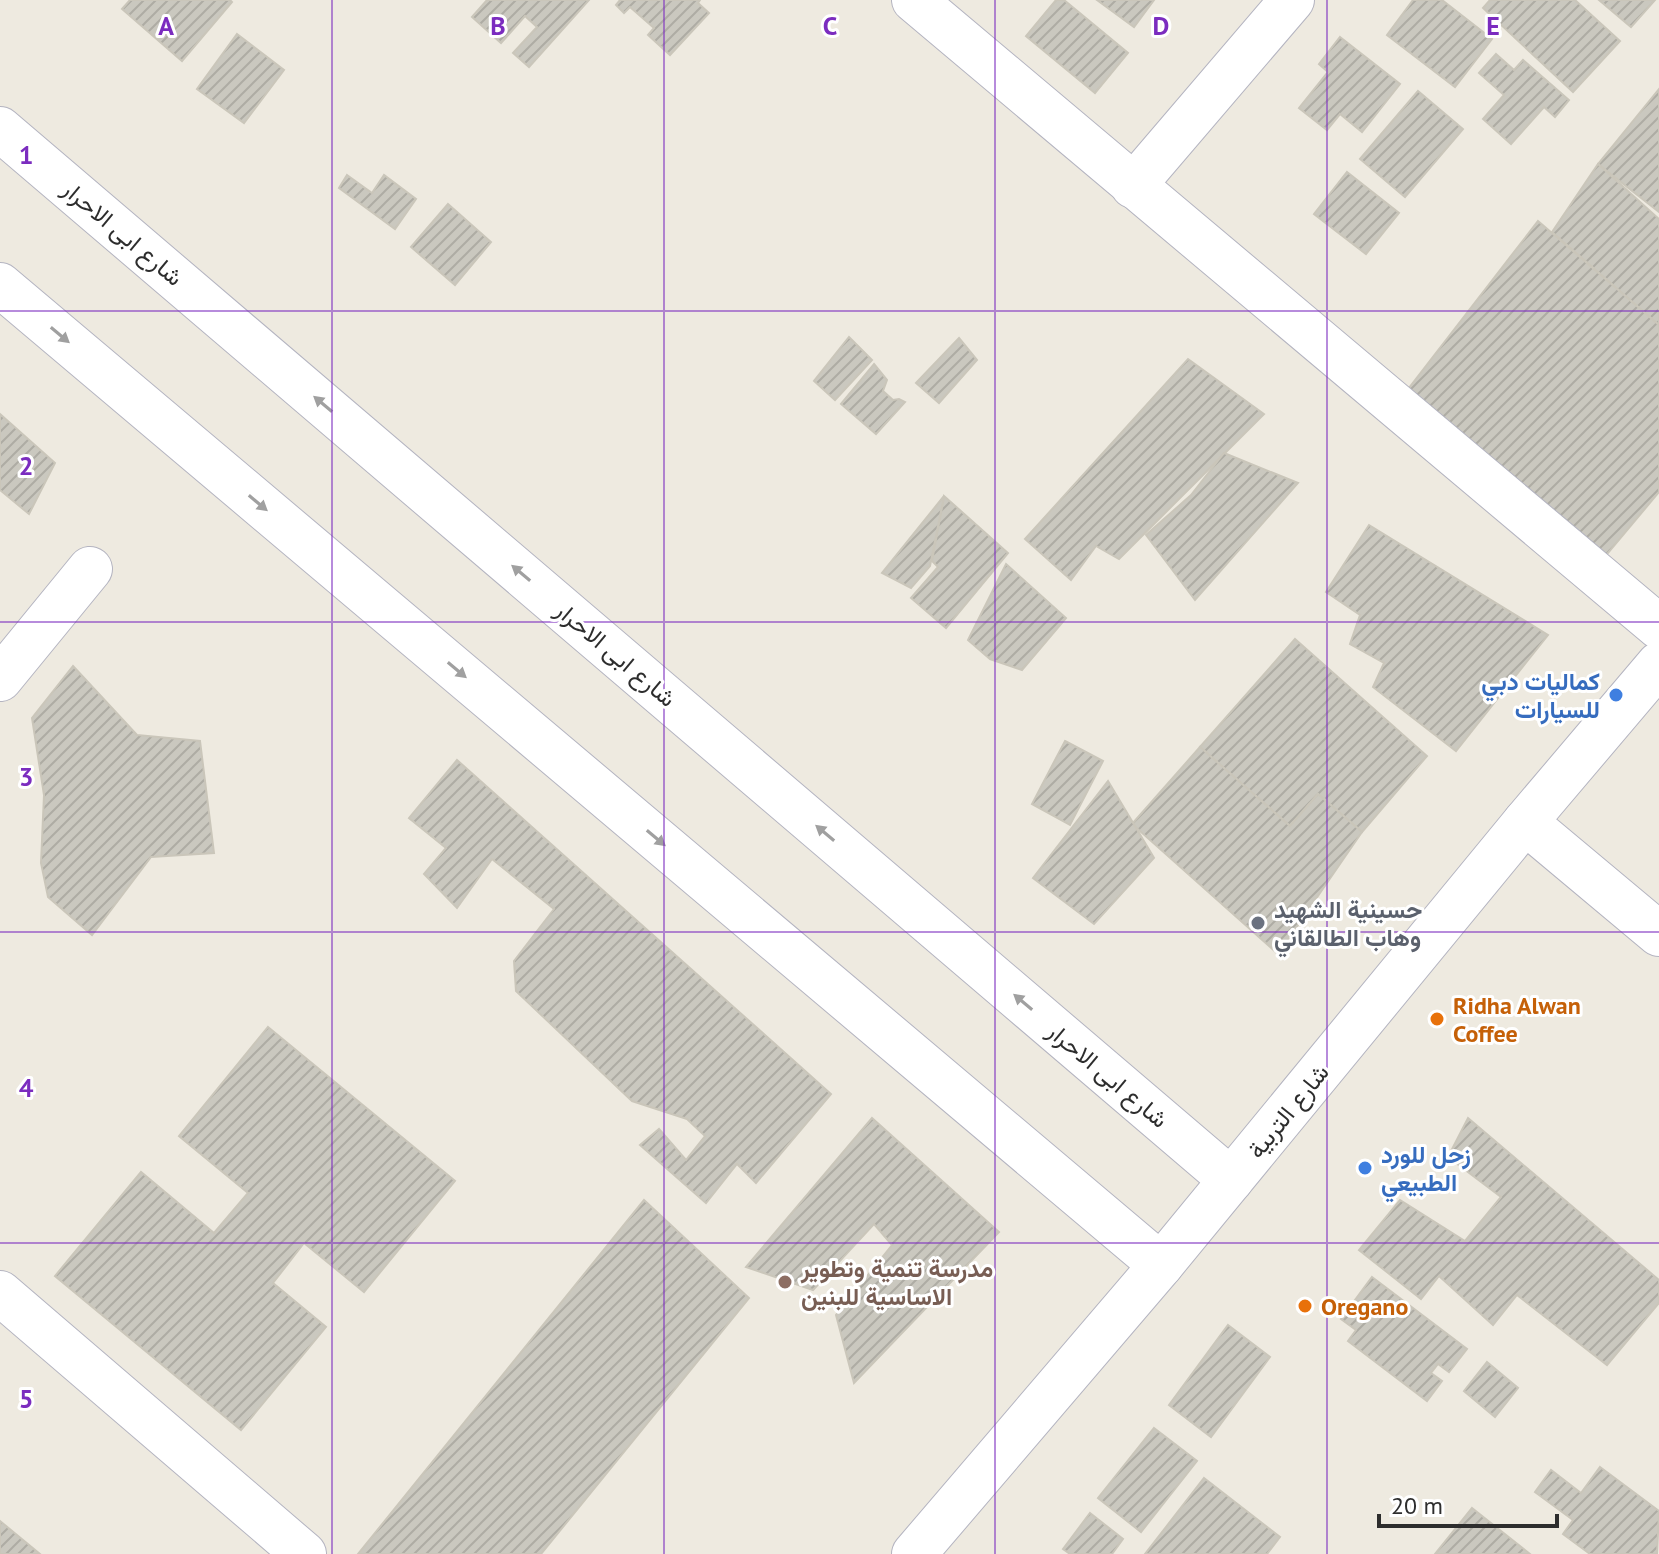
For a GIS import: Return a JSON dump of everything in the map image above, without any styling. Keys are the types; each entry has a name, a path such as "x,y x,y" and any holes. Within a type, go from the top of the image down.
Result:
{"street":[{"path":"914,0 1659,627"},
{"path":"1133,186 1292,0"},
{"name":"شارع ابی الاحرار","path":"0,129 1231,1180"},
{"path":"0,285 1161,1265"},
{"path":"0,679 90,569"},
{"name":"شارع التربية","path":"914,1554 1161,1265 1659,664"},
{"path":"1525,822 1659,934"},
{"path":"0,1293 304,1554"}],"building":[{"path":"130,0 232,2 182,61 122,9"},
{"path":"487,0 589,0 529,67 513,53 537,27 525,16 501,43 472,17"},
{"path":"620,0 700,0 698,3 709,13 670,55 648,35 654,28 630,7 624,13 616,5"},
{"path":"1056,0 1064,0 1128,53 1095,93 1026,36"},
{"path":"1097,0 1154,0 1134,27"},
{"path":"1413,0 1442,0 1492,39 1455,87 1387,35"},
{"path":"1490,0 1575,0 1620,41 1573,92 1483,8"},
{"path":"1599,0 1655,0 1631,27"},
{"path":"237,34 284,70 244,123 197,89"},
{"path":"1340,37 1400,84 1362,132 1340,114 1327,130 1299,108 1328,72 1319,64"},
{"path":"1496,54 1514,70 1523,60 1569,100 1555,117 1544,107 1511,144 1483,119 1504,95 1479,73"},
{"path":"1659,89 1659,212 1598,164"},
{"path":"1418,91 1463,129 1405,197 1360,159"},
{"path":"1598,164 1659,219 1659,325 1552,232"},
{"path":"1347,172 1399,213 1366,254 1314,214"},
{"path":"347,175 372,193 384,175 416,199 395,229 339,188"},
{"path":"448,204 491,242 455,285 411,247"},
{"path":"1538,221 1659,325 1659,492 1603,559 1395,406"},
{"path":"849,337 872,360 835,400 814,381"},
{"path":"959,338 977,360 939,403 916,383"},
{"path":"1188,359 1264,414 1119,559 1096,546 1071,580 1025,539"},
{"path":"874,364 887,380 883,391 893,400 905,402 876,434 841,404"},
{"path":"0,414 55,463 29,514 0,490"},
{"path":"1224,453 1298,483 1195,600 1146,535 1191,495"},
{"path":"944,496 1008,553 946,628 911,598 938,567 932,561"},
{"path":"944,496 930,566 911,588 882,573"},
{"path":"1369,525 1548,635 1456,751 1373,687 1384,663 1350,644 1360,615 1326,592"},
{"path":"1006,564 1066,618 1022,670 990,659 968,640"},
{"path":"1295,639 1427,756 1362,832 1318,794 1290,826 1200,747"},
{"path":"73,666 137,735 200,741 214,853 151,857 92,935 48,897 41,863 44,795 32,718"},
{"path":"1065,741 1103,761 1070,825 1032,804"},
{"path":"1200,747 1290,826 1318,794 1362,832 1278,954 1132,824"},
{"path":"457,760 831,1094 756,1183 737,1164 706,1203 640,1145 659,1129 686,1160 705,1136 687,1119 632,1101 516,991 514,961 554,909 492,859 457,908 424,874 446,848 409,818"},
{"path":"1108,781 1154,858 1094,924 1033,878"},
{"path":"268,1027 455,1181 364,1292 304,1243 273,1283 326,1327 241,1430 55,1276 141,1172 214,1233 248,1193 179,1136"},
{"path":"872,1118 999,1232 854,1383 836,1315 892,1245 874,1224 813,1290 746,1267"},
{"path":"1468,1118 1659,1280 1659,1303 1607,1365 1517,1295 1493,1325 1439,1276 1421,1299 1359,1250 1400,1200 1465,1241 1501,1197 1448,1157"},
{"path":"644,1200 749,1298 541,1554 358,1554"},
{"path":"1372,1277 1467,1349 1449,1372 1438,1364 1431,1373 1442,1381 1427,1401 1348,1341 1356,1330 1341,1319"},
{"path":"1228,1325 1270,1357 1211,1437 1169,1405"},
{"path":"1487,1362 1518,1388 1495,1417 1464,1391"},
{"path":"1154,1428 1197,1461 1141,1532 1098,1498"},
{"path":"1600,1467 1659,1511 1657,1554 1590,1554 1563,1534 1573,1520 1535,1492 1551,1470 1581,1493"},
{"path":"1204,1478 1280,1537 1267,1554 1145,1554"},
{"path":"1472,1508 1530,1554 1435,1554"},
{"path":"1090,1513 1123,1539 1112,1554 1070,1554 1063,1549"},
{"path":"0,1521 40,1554 0,1554"}],"place":[{"name":"كماليات دبي للسيارات","path":"1616,695"},
{"name":"حسينية الشهيد وهاب الطالقاني","path":"1258,923"},
{"name":"Ridha Alwan Coffee","path":"1437,1019"},
{"name":"زحل للورد الطبيعي","path":"1365,1168"},
{"name":"مدرسة تنمية وتطوير الاساسية للبنين","path":"785,1282"},
{"name":"Oregano","path":"1305,1306"}]}
